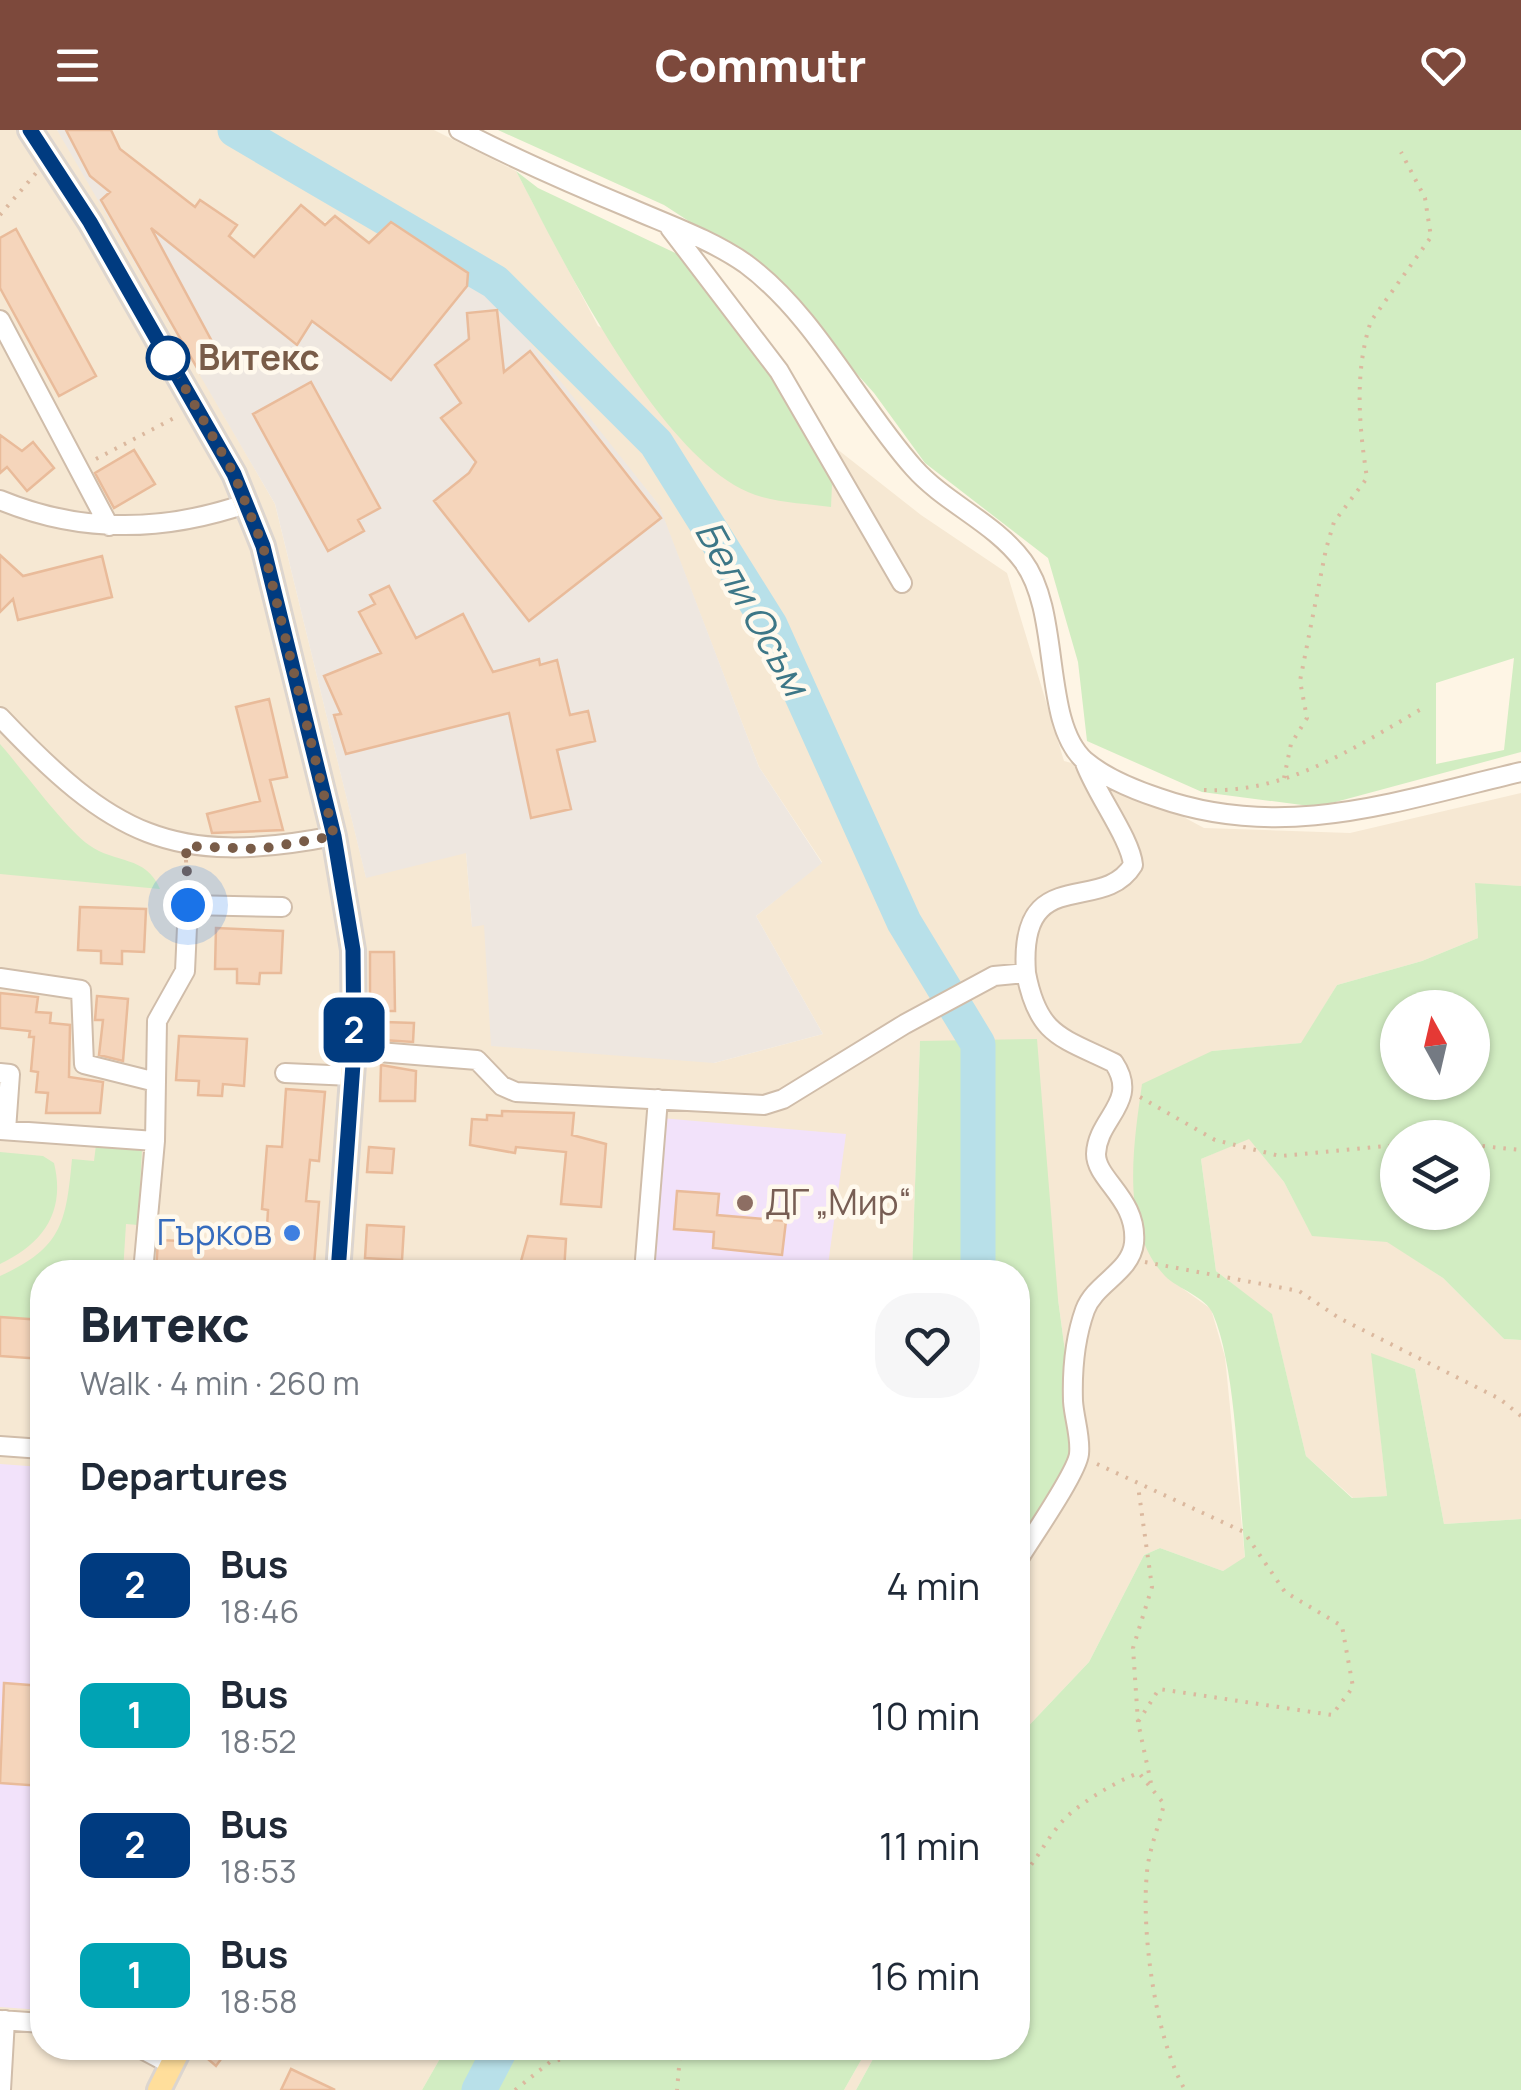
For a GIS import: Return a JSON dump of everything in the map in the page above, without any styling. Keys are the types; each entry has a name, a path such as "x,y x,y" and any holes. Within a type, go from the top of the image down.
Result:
{"main road":[{"path":"30,130 50,157 196,407 248,503 263,546 334,836 353,950 354,1050 339,1260"},
{"path":"159,2090 174,2060"}],"street":[{"path":"458,130 666,223 748,266 838,367 916,472 1023,560 1047,618 1058,704 1093,787 1127,843 1132,865 1118,881 1078,891 1030,920 1024,936 1026,973 1033,1008 1044,1026 1114,1063 1123,1087 1122,1103 1096,1150 1096,1159 1126,1201 1134,1228 1130,1259 1087,1303 1077,1335 1073,1400 1079,1456 1030,1540"},
{"path":"666,223 780,371 902,583"},
{"path":"0,320 109,526"},
{"path":"0,500 58,519 109,526 176,524 248,503"},
{"path":"0,717 59,776 104,812 143,833 186,846 260,849 334,836"},
{"path":"1084,760 1139,792 1193,810 1246,820 1319,818 1521,772"},
{"path":"145,1260 155,1141 157,1021 186,971 188,905 282,907"},
{"path":"354,1050 477,1060 502,1086 516,1092 764,1105 783,1100 994,976 1026,973"},
{"path":"0,978 82,990 84,1064 156,1082"},
{"path":"0,1073 10,1074 3,1130 155,1141"},
{"path":"286,1073 352,1076"},
{"path":"645,1260 658,1099"},
{"path":"0,1446 30,1448"},
{"path":"1,2090 2,2020 30,2022"}],"path":[{"path":"1284,778 1291,744 1307,718 1300,681 1326,549 1334,522 1367,478 1358,400 1366,338 1371,321 1432,236 1426,198 1402,152"},
{"path":"0,216 50,157"},
{"path":"78,468 196,407"},
{"path":"1202,790 1236,792 1266,787 1325,765 1425,707"},
{"path":"186,846 188,905"},
{"path":"1123,1087 1214,1140 1280,1156 1380,1147"},
{"path":"1490,1147 1521,1150"},
{"path":"1130,1259 1299,1290 1339,1318 1500,1399 1521,1416"},
{"path":"1079,1456 1244,1532 1285,1592 1342,1626 1354,1686 1332,1714 1158,1689 1138,1722"},
{"path":"1138,1483 1152,1588 1133,1648 1138,1722 1151,1784"},
{"path":"1030,1869 1061,1821 1118,1780 1139,1773 1151,1784 1164,1804 1148,1866 1145,1942 1182,2090"},
{"path":"515,2090 550,2062 559,2060"},
{"path":"676,2090 680,2060"}],"shaded area":[{"path":"0,130 57,130 63,137 275,504 366,877 466,852 472,926 484,924 714,1063 823,1034 756,916 822,862 759,767 658,504 468,273 443,255 391,223 369,243 335,217 254,257 229,236 200,200 195,207 120,149 111,130 434,130 516,171 598,326 823,438 921,515 1007,573 1064,761 1094,769 1204,828 1350,833 1521,793 1521,886 1475,884 1478,938 1422,961 1337,985 1302,1043 1212,1051 1168,1278 1211,1309 1225,1357 1245,1558 1223,1571 1160,1548 1144,1555 1089,1662 1030,1724 1030,1540 1079,1456 1058,1299 920,1042 912,1260 30,1260 30,2060 439,2060 422,2090 0,2090"},
{"path":"57,130 111,130 120,149 194,207 200,200 237,225 229,236 254,256 301,205 325,224 335,216 369,243 391,222 468,273 500,305 659,505 759,767 822,863 756,916 823,1034 714,1063 491,1046 484,925 472,927 466,853 366,878 275,504"},
{"name":"ДГ „Мир“","path":"661,1118 846,1134 829,1260 650,1260"},
{"path":"1249,1138 1284,1182 1312,1235 1387,1241 1443,1278 1504,1339 1521,1340 1521,1519 1444,1524 1415,1369 1372,1354 1387,1496 1353,1498 1306,1456 1272,1315 1216,1271 1201,1159"},
{"path":"0,1464 30,1466 30,2009 0,2007"},
{"path":"861,2060 872,2060 856,2090 844,2090"}],"green space":[{"path":"498,130 1521,130 1521,752 1317,807 1202,792 1087,741 1078,662 1048,558 925,463 874,393 764,270 664,205","holes":["1514,658 1504,750 1436,764 1436,683"]},
{"path":"516,171 538,188 707,268 823,438 832,485 831,507 762,497 725,479 689,447 653,405 588,306"},
{"path":"0,744 79,837 99,851 147,870 160,889 0,874"},
{"path":"1475,883 1521,886 1521,1340 1504,1339 1443,1278 1387,1242 1312,1236 1284,1182 1249,1139 1201,1159 1216,1271 1272,1314 1306,1456 1352,1498 1387,1496 1371,1353 1415,1369 1444,1524 1521,1519 1521,2090 856,2090 872,2060 1030,2060 1030,1724 1089,1662 1144,1555 1160,1548 1223,1571 1245,1557 1232,1398 1221,1338 1209,1308 1165,1276 1150,1256 1135,1209 1134,1158 1142,1084 1212,1051 1301,1043 1337,985 1422,961 1478,938"},
{"path":"1037,1039 1058,1299 1079,1456 1030,1540 1030,1260 912,1260 920,1041"},
{"path":"96,1145 142,1150 138,1225 126,1224 124,1260 30,1260 30,1319 0,1317 0,1276 37,1255 57,1231 67,1200 72,1159 94,1161"},
{"path":"0,1152 43,1156 54,1163 57,1197 48,1224 39,1236 0,1264"},
{"path":"439,2060 861,2060 844,2090 422,2090"}],"building":[{"path":"66,130 111,130 120,149 195,207 200,200 237,225 229,236 254,257 301,205 325,225 335,216 369,243 391,222 468,273 467,286 391,380 312,321 297,345 151,228 223,362 200,373 101,200 110,192 90,176"},
{"path":"16,229 96,376 59,396 0,288 0,238"},
{"path":"497,310 504,372 530,351 661,518 529,621 434,501 469,473 476,462 441,418 461,403 435,365 469,339 467,313"},
{"path":"311,382 380,508 358,520 364,531 328,551 253,414"},
{"path":"0,435 22,451 33,442 54,468 27,491 7,467 0,473"},
{"path":"134,450 155,484 114,508 95,473"},
{"path":"0,555 23,576 102,556 112,597 18,620 13,599 0,612"},
{"path":"389,586 416,638 463,614 493,672 539,659 540,665 557,660 570,715 588,711 595,741 557,750 571,809 531,818 509,713 346,754 334,715 341,714 324,676 381,653 359,612 375,604 370,595"},
{"path":"269,699 287,777 270,780 283,830 212,833 207,814 260,801 236,707"},
{"path":"80,907 146,909 144,952 122,951 122,964 101,963 101,951 78,950"},
{"path":"216,928 283,931 281,973 260,973 259,984 237,983 237,969 215,969"},
{"path":"370,952 394,952 395,1011 370,1011"},
{"path":"0,993 38,997 36,1012 51,1013 50,1023 70,1025 69,1077 103,1082 100,1113 46,1113 48,1093 36,1092 38,1072 31,1071 34,1037 29,1037 30,1031 0,1028"},
{"path":"97,996 128,999 123,1061 99,1055 103,1020 95,1020"},
{"path":"384,1022 414,1023 413,1042 383,1040"},
{"path":"179,1036 247,1039 244,1086 223,1084 222,1096 198,1095 199,1081 176,1080"},
{"path":"381,1065 416,1071 415,1101 380,1101"},
{"path":"286,1089 325,1092 319,1161 310,1160 306,1201 319,1202 314,1260 157,1260 158,1240 266,1244 268,1210 262,1209 267,1146 282,1147"},
{"path":"502,1111 574,1113 572,1135 606,1144 601,1207 561,1204 566,1152 516,1147 515,1153 470,1145 472,1119 502,1116"},
{"path":"369,1147 394,1149 392,1173 367,1172"},
{"path":"677,1191 719,1194 717,1215 786,1221 782,1255 713,1248 714,1232 674,1229"},
{"path":"367,1225 404,1227 402,1260 365,1258"},
{"path":"528,1236 566,1239 565,1260 521,1260"},
{"path":"0,1317 30,1319 30,1358 0,1356"},
{"path":"4,1683 30,1685 30,1785 0,1783"},
{"path":"291,2069 335,2090 281,2090"}],"waterway":[{"name":"Бели Осъм","path":"235,130 495,282 656,443 770,625 904,922 978,1044 978,1260"},
{"name":"Бели Осъм","path":"479,2090 495,2060"}],"bus line":[{"name":"2","path":"30,130 70,188 234,474 263,546 334,836 353,950 354,1050 339,1260"}],"place":[{"name":"Витекс","path":"168,358"},
{"name":"ДГ „Мир“","path":"745,1203"},
{"name":"Гърков","path":"292,1233"}],"route":[{"path":"168,358 234,474 263,546 334,836 260,849 186,846 188,905"}]}
